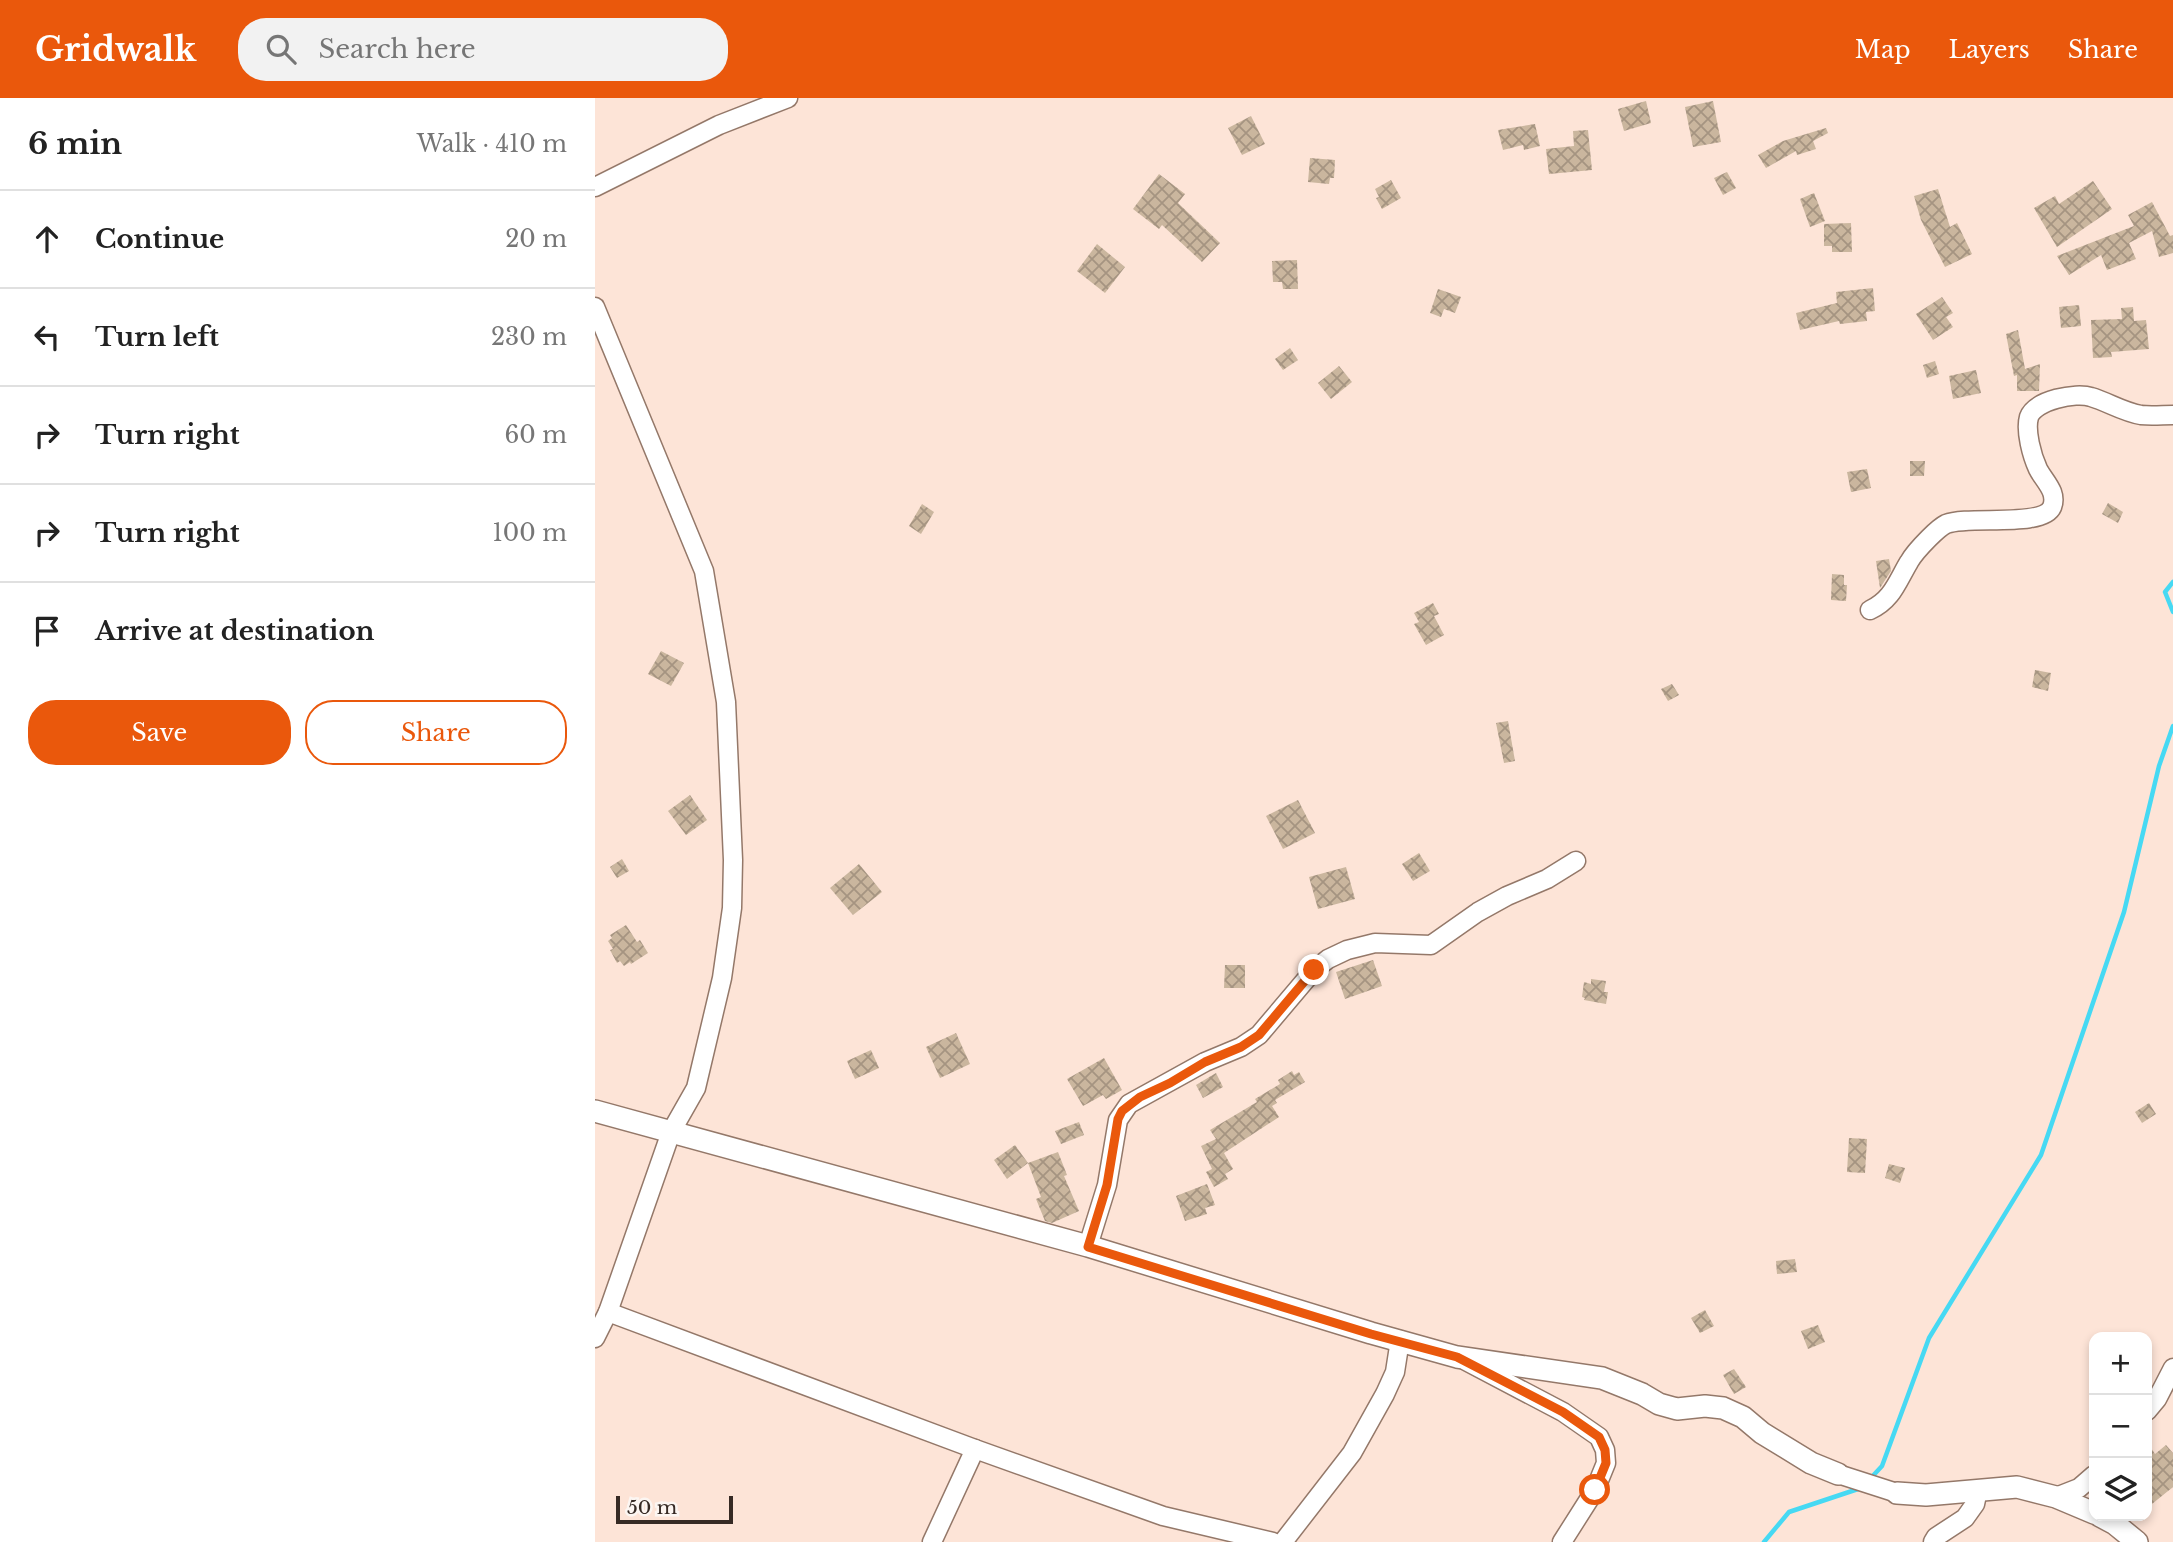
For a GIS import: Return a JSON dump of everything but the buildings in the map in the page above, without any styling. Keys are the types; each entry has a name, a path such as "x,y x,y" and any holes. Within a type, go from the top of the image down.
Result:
{"street":[{"path":"595,187 719,125 788,98"},
{"path":"595,307 704,571 726,702 733,860 732,908 722,978 696,1088 671,1132 608,1312 595,1338"},
{"path":"1870,610 1889,598 1910,559 1944,524 1988,519 2021,520 2045,515 2050,510 2053,495 2033,456 2028,423 2032,412 2039,405 2070,397 2089,396 2143,415 2173,415"},
{"path":"1088,1247 1107,1185 1118,1119 1129,1104 1205,1062 1241,1047 1259,1035 1314,970 1328,959 1347,950 1375,943 1431,945 1478,912 1547,879 1576,861"},
{"path":"595,1111 1088,1247 1371,1334 1457,1357 1602,1378 1659,1404 1677,1409 1705,1406 1723,1408 1744,1417 1762,1433 1811,1463 1897,1493 1926,1494 2017,1487 2056,1497 2089,1511"},
{"path":"608,1312 1163,1516 1273,1542"},
{"path":"1283,1542 1352,1452 1395,1372 1400,1340"},
{"path":"1457,1357 1563,1412 1599,1437 1605,1450 1606,1463 1595,1490 1562,1542"},
{"path":"2152,1405 2173,1368"},
{"path":"932,1542 975,1449"},
{"path":"2056,1497 2079,1488 2089,1479"},
{"path":"1933,1542 1936,1537 1965,1518 1975,1504 1978,1490"},
{"path":"2109,1521 2137,1542"}],"waterway":[{"path":"2173,582 2165,592 2173,612"},
{"path":"1869,1480 1882,1466 1929,1338 2041,1155 2124,912 2159,766 2173,726"},
{"path":"1764,1542 1789,1512 1861,1488"}],"route":[{"path":"1314,970 1259,1035 1241,1047 1205,1062 1140,1097 1122,1111 1118,1119 1107,1185 1088,1247 1371,1334 1457,1357 1503,1379 1563,1412 1599,1437 1605,1450 1606,1463 1595,1490"}]}
